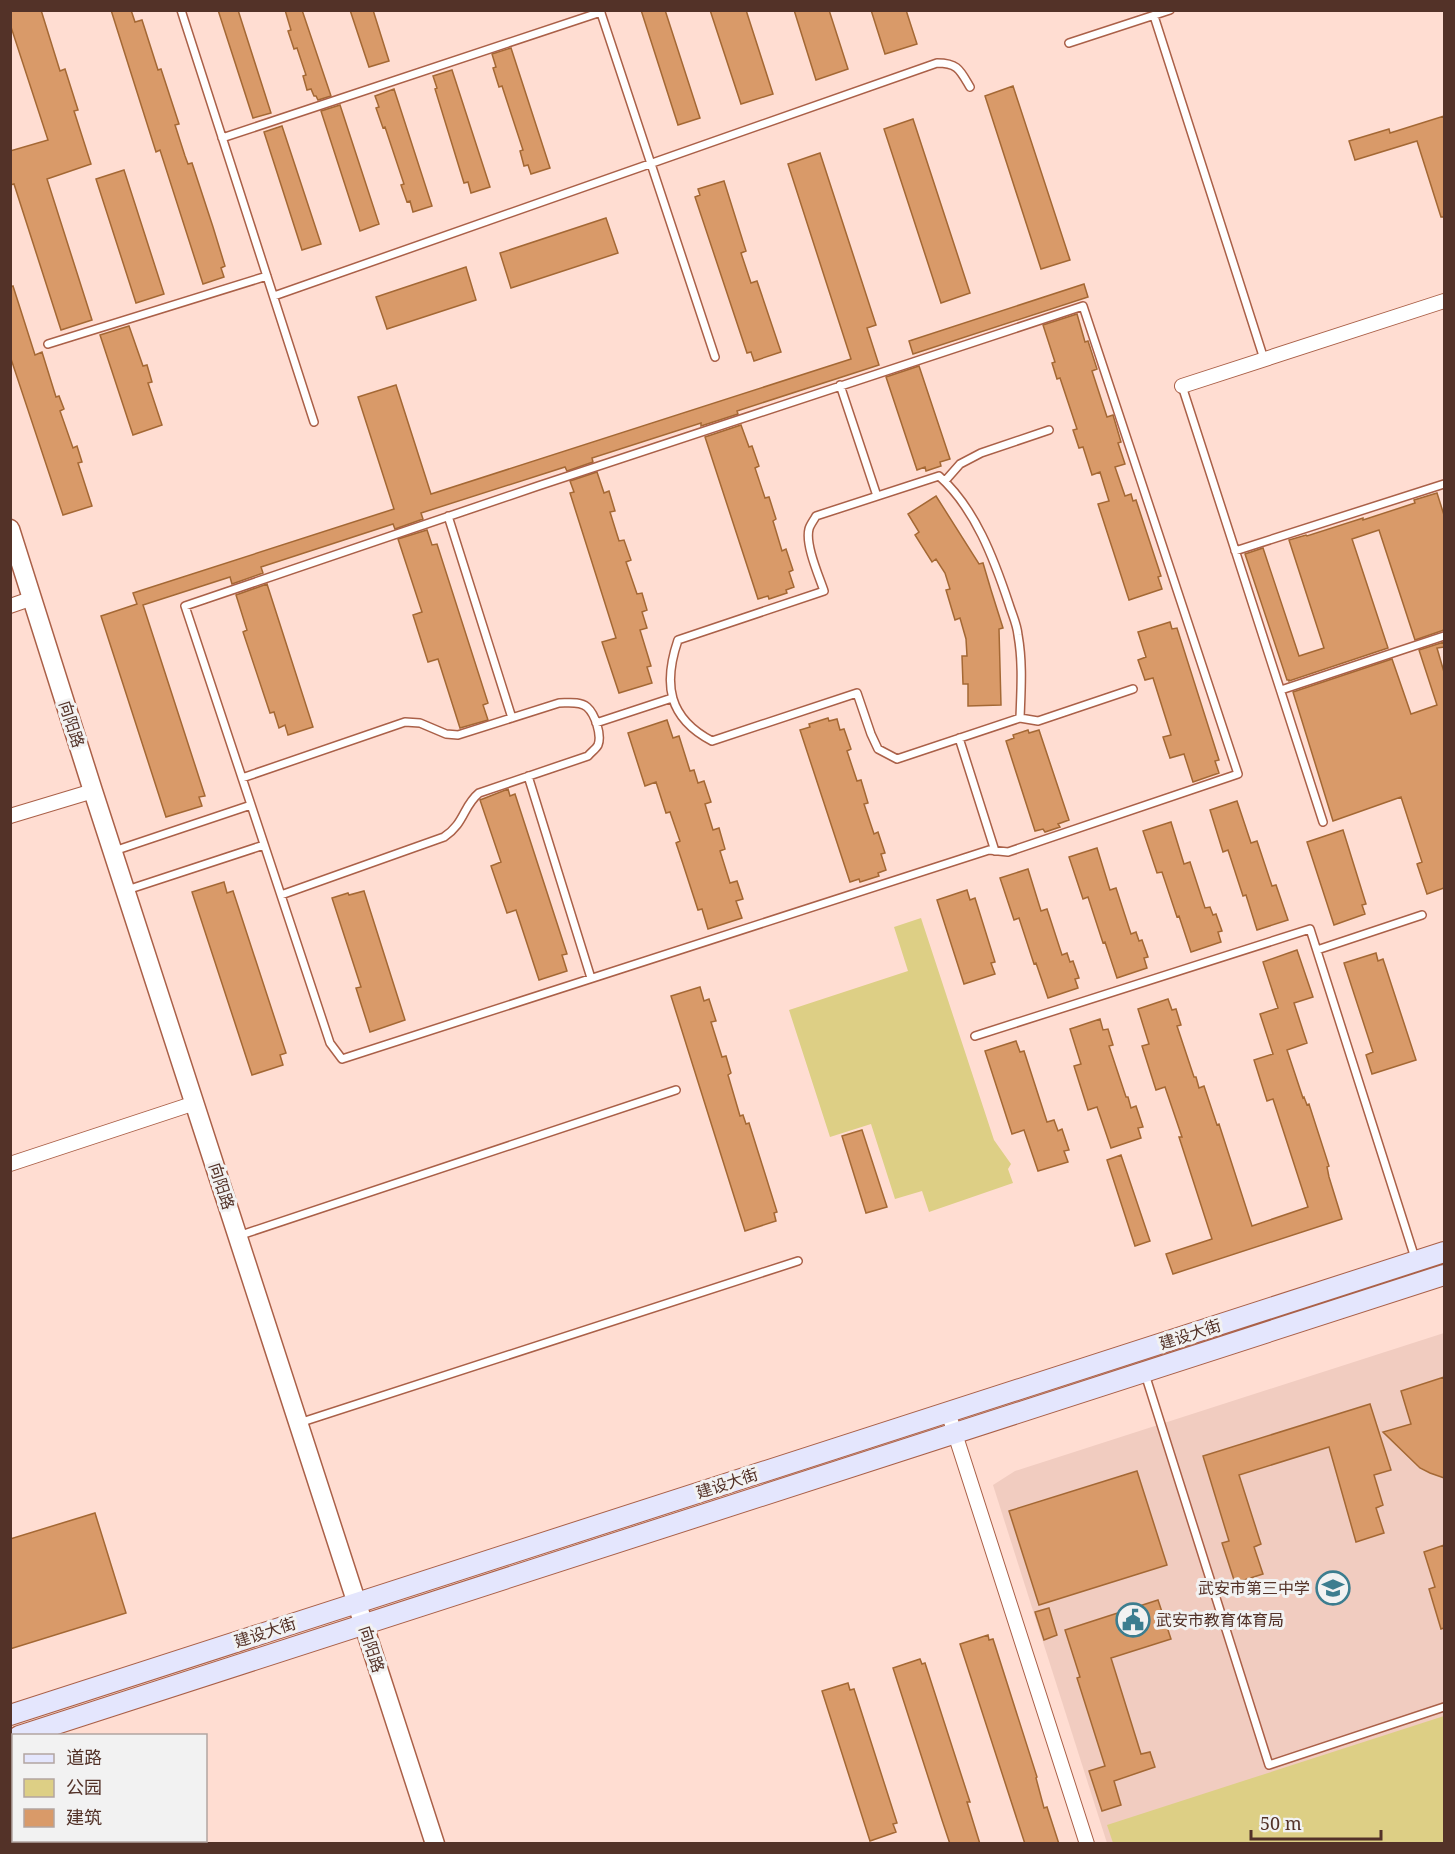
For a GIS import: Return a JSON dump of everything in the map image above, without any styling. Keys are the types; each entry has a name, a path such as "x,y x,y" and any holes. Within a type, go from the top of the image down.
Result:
{"main road":[{"name":"建设大街","path":"10,1715 1444,1252"},
{"name":"建设大街","path":"25,1734 1444,1275"}],"street":[{"path":"1182,386 1444,301"},
{"name":"向阳路","path":"10,529 435,1844"},
{"path":"10,606 33,598"},
{"path":"10,816 93,790"},
{"path":"10,1164 195,1103"},
{"path":"948,1412 1087,1844"}],"lane":[{"path":"181,10 314,422"},
{"path":"1069,43 1170,10"},
{"path":"222,138 600,11 716,357"},
{"path":"1154,16 1264,359"},
{"path":"274,297 937,63 949,63 958,68 970,87"},
{"path":"48,344 267,276"},
{"path":"1083,306 1238,774 1008,852 989,850 342,1059 330,1043 185,606 448,516 1083,306"},
{"path":"840,386 877,496"},
{"path":"1182,386 1323,822"},
{"path":"945,481 960,464 981,453 1049,430"},
{"path":"1020,718 1022,674 1018,633 1011,611 990,552 952,488 939,476 816,516 809,530 809,537 812,556 824,591 678,640 671,664 672,698 685,722 696,733 712,741 857,693 878,749 897,759 1020,718 1038,721 1134,688"},
{"path":"1235,551 1444,484"},
{"path":"448,516 512,718"},
{"path":"1281,690 1444,636"},
{"path":"596,723 672,698"},
{"path":"242,778 405,722 420,723 446,734 458,735 559,703 576,702 587,707 596,723 598,745 588,756 479,793 471,800 454,830 444,837 281,895"},
{"path":"959,738 995,851"},
{"path":"528,776 591,978"},
{"path":"113,851 251,806"},
{"path":"126,891 264,845"},
{"path":"1317,950 1422,915"},
{"path":"975,1036 1310,929 1416,1261"},
{"path":"238,1236 676,1090"},
{"path":"299,1424 798,1261"},
{"path":"1145,1372 1269,1765 1444,1707"}],"shaded area":[{"name":"武安市第三中学","path":"1444,1333 1444,1843 1107,1843 993,1485 1015,1471"}],"green space":[{"path":"921,918 994,1140 1011,1164 1008,1169 1013,1183 929,1212 922,1191 895,1199 871,1124 830,1137 789,1010 908,971 894,927"},
{"path":"1444,1716 1444,1843 1113,1843 1107,1825"}],"building":[{"path":"10,10 41,10 60,71 65,69 78,110 74,111 91,164 47,179 92,320 61,330 14,184 10,185 10,151 48,140 10,24"},
{"path":"111,10 131,10 135,22 142,20 179,124 175,125 185,156 188,164 192,163 213,227 225,266 221,268 224,277 203,284 160,150 156,152"},
{"path":"218,10 238,10 271,113 253,118"},
{"path":"285,10 302,10 331,96 318,100 311,89 307,90 303,76 306,75 297,48 294,49 288,31 291,30"},
{"path":"350,10 373,10 389,61 369,67"},
{"path":"641,10 665,10 700,118 678,125"},
{"path":"710,10 746,10 773,94 741,104"},
{"path":"794,10 829,10 848,69 816,80"},
{"path":"871,10 906,10 917,44 885,54"},
{"path":"511,48 550,168 531,174 528,165 524,166 520,151 523,150 502,86 499,87 493,68 496,67 492,54"},
{"path":"452,70 490,187 471,193 468,182 464,183 435,89 437,88 433,76"},
{"path":"1013,86 1070,260 1041,269 985,96"},
{"path":"394,89 432,206 413,212 410,201 407,202 401,185 404,184 385,127 383,128 376,108 379,107 375,96"},
{"path":"340,105 379,224 360,231 321,111"},
{"path":"1444,116 1444,217 1441,217 1417,141 1355,160 1349,141 1389,129 1390,133"},
{"path":"913,119 970,293 941,303 884,129"},
{"path":"282,126 321,244 302,250 264,132"},
{"path":"820,153 876,325 867,328 879,365 737,411 738,414 701,426 701,423 592,458 593,462 567,471 565,467 421,513 423,519 395,529 393,524 261,567 263,573 232,584 230,577 143,605 205,796 199,797 202,806 166,817 101,616 137,604 133,593 394,509 358,397 396,385 431,494 851,359 788,164"},
{"path":"124,170 164,294 136,303 96,179"},
{"path":"724,181 746,251 741,253 751,283 757,281 781,352 754,361 751,352 747,353 695,197 700,195 698,189"},
{"path":"606,218 618,253 511,288 500,253"},
{"path":"466,267 476,300 387,329 376,297"},
{"path":"1084,284 1088,297 913,354 909,341"},
{"path":"13,286 35,355 42,352 56,397 59,396 64,409 60,411 73,448 77,446 82,462 78,463 92,506 63,515 10,356 10,287"},
{"path":"1077,314 1085,342 1088,341 1097,369 1092,371 1107,417 1113,415 1121,442 1118,443 1125,464 1115,467 1125,496 1131,494 1133,501 1136,500 1161,576 1158,577 1162,589 1129,600 1098,504 1109,501 1100,472 1092,475 1083,447 1079,448 1073,430 1077,429 1060,378 1057,379 1052,363 1055,362 1043,325"},
{"path":"129,326 143,366 147,365 152,382 148,383 162,425 133,435 100,335"},
{"path":"919,366 950,459 940,462 941,466 926,471 925,467 917,470 886,377"},
{"path":"741,425 759,466 755,468 765,498 769,497 782,551 786,549 793,570 789,572 794,587 786,590 787,593 769,599 768,596 758,599 705,437"},
{"path":"597,472 604,493 609,491 615,511 610,512 619,541 624,540 631,560 626,562 637,594 642,593 647,610 642,612 647,628 640,630 651,666 647,667 652,683 619,693 602,642 616,638 570,493 574,492 570,481"},
{"path":"1437,493 1444,515 1444,630 1415,640 1379,530 1352,539 1388,648 1287,680 1245,554 1263,548 1299,656 1324,648 1289,540 1363,518 1363,520 1415,503 1414,500"},
{"path":"936,496 979,564 983,563 1003,628 999,629 1001,705 968,706 968,684 963,684 962,656 967,656 966,639 960,618 955,620 946,590 950,589 945,573 936,559 932,562 915,535 919,532 908,514"},
{"path":"427,530 432,545 437,544 488,703 483,705 488,720 460,728 438,659 428,662 413,615 422,612 398,539"},
{"path":"267,584 313,727 288,735 285,725 279,728 274,712 270,713 243,632 247,630 236,595"},
{"path":"1170,622 1172,629 1177,628 1219,760 1215,761 1219,773 1193,782 1184,754 1170,758 1163,737 1171,735 1153,678 1145,680 1138,660 1146,657 1138,632"},
{"path":"1444,642 1444,647 1437,648 1444,672 1444,888 1427,894 1417,864 1422,862 1401,797 1333,821 1293,692 1392,659 1411,714 1437,705 1419,650"},
{"path":"828,718 829,721 837,719 840,730 844,729 851,749 847,751 857,781 861,780 868,803 864,804 874,834 878,832 885,853 881,854 886,870 878,873 879,876 860,882 859,879 850,882 800,730 810,727 809,724"},
{"path":"667,720 673,738 679,736 690,771 694,770 698,783 704,781 711,802 705,804 713,830 719,828 725,849 720,851 730,883 737,881 743,899 736,901 742,918 708,929 702,909 698,910 676,843 680,841 670,812 666,813 656,782 645,786 628,733"},
{"path":"1028,730 1029,733 1039,730 1069,820 1058,824 1060,827 1045,832 1043,829 1035,831 1006,741 1014,738 1013,735"},
{"path":"508,789 510,796 515,794 567,954 562,955 567,971 539,980 516,910 507,913 491,866 501,862 480,800"},
{"path":"1237,801 1251,843 1257,841 1272,886 1276,885 1288,920 1257,930 1228,850 1223,852 1210,810"},
{"path":"1171,822 1184,864 1190,862 1205,908 1210,907 1213,915 1216,914 1222,931 1218,932 1221,942 1191,952 1162,872 1157,873 1143,831"},
{"path":"1343,830 1366,904 1362,905 1365,914 1334,925 1307,842"},
{"path":"1097,848 1110,890 1116,888 1131,934 1136,932 1139,941 1142,940 1148,957 1144,958 1147,968 1117,978 1088,897 1083,899 1069,857"},
{"path":"1028,869 1041,911 1047,909 1062,955 1067,953 1070,962 1073,961 1079,978 1075,979 1078,988 1048,998 1019,918 1014,920 1000,878"},
{"path":"224,882 227,893 233,891 286,1053 280,1055 283,1065 252,1075 192,892"},
{"path":"967,890 970,900 975,898 995,962 991,963 995,974 964,984 937,900"},
{"path":"364,891 405,1020 370,1032 356,988 361,987 332,898"},
{"path":"1297,950 1313,997 1294,1003 1307,1043 1287,1050 1303,1098 1307,1105 1309,1104 1329,1166 1327,1167 1329,1177 1342,1219 1173,1274 1166,1254 1212,1239 1165,1087 1156,1090 1142,1046 1149,1044 1138,1009 1168,999 1172,1010 1176,1009 1181,1025 1177,1026 1194,1077 1196,1077 1199,1088 1204,1086 1217,1125 1219,1124 1252,1226 1308,1207 1273,1099 1267,1101 1254,1060 1273,1054 1260,1014 1278,1008 1263,962"},
{"path":"1376,953 1378,961 1383,959 1416,1060 1372,1074 1366,1055 1373,1052 1344,963"},
{"path":"700,987 704,1001 709,999 716,1021 711,1022 722,1057 726,1056 731,1073 728,1075 740,1116 743,1115 746,1124 749,1123 777,1212 774,1213 776,1221 745,1231 671,996"},
{"path":"1100,1019 1103,1030 1108,1029 1113,1045 1109,1046 1126,1097 1128,1097 1131,1108 1136,1106 1143,1127 1138,1128 1141,1138 1111,1148 1097,1107 1088,1110 1074,1066 1081,1064 1070,1029"},
{"path":"1016,1041 1020,1052 1024,1051 1047,1122 1054,1120 1058,1131 1062,1129 1069,1150 1064,1151 1068,1162 1038,1171 1024,1130 1012,1134 985,1051"},
{"path":"862,1130 887,1207 866,1213 842,1136"},
{"path":"1121,1155 1150,1241 1135,1246 1107,1160"},
{"path":"1444,1377 1444,1478 1420,1468 1383,1432 1411,1424 1401,1391"},
{"path":"1370,1404 1391,1470 1374,1475 1383,1505 1376,1508 1384,1533 1356,1542 1329,1447 1239,1475 1261,1544 1254,1547 1263,1574 1235,1583 1222,1543 1229,1541 1203,1456"},
{"path":"1137,1471 1167,1565 1039,1605 1009,1511"},
{"path":"95,1513 126,1613 10,1649 10,1539"},
{"path":"1444,1545 1444,1628 1441,1629 1429,1589 1435,1587 1424,1552"},
{"path":"1158,1600 1171,1639 1111,1658 1141,1754 1150,1752 1155,1767 1114,1781 1121,1805 1102,1811 1089,1771 1105,1766 1077,1678 1080,1677 1065,1630"},
{"path":"1049,1608 1057,1635 1044,1640 1035,1612"},
{"path":"988,1635 989,1640 993,1639 1037,1777 1044,1808 1047,1807 1059,1844 1025,1844 960,1644"},
{"path":"920,1659 922,1664 925,1663 970,1802 967,1802 980,1844 950,1844 942,1820 893,1668"},
{"path":"848,1683 850,1690 854,1689 897,1823 893,1824 896,1832 870,1841 822,1691"}],"place":[{"name":"武安市第三中学","path":"1333,1588"},
{"name":"武安市教育体育局","path":"1133,1620"}]}
